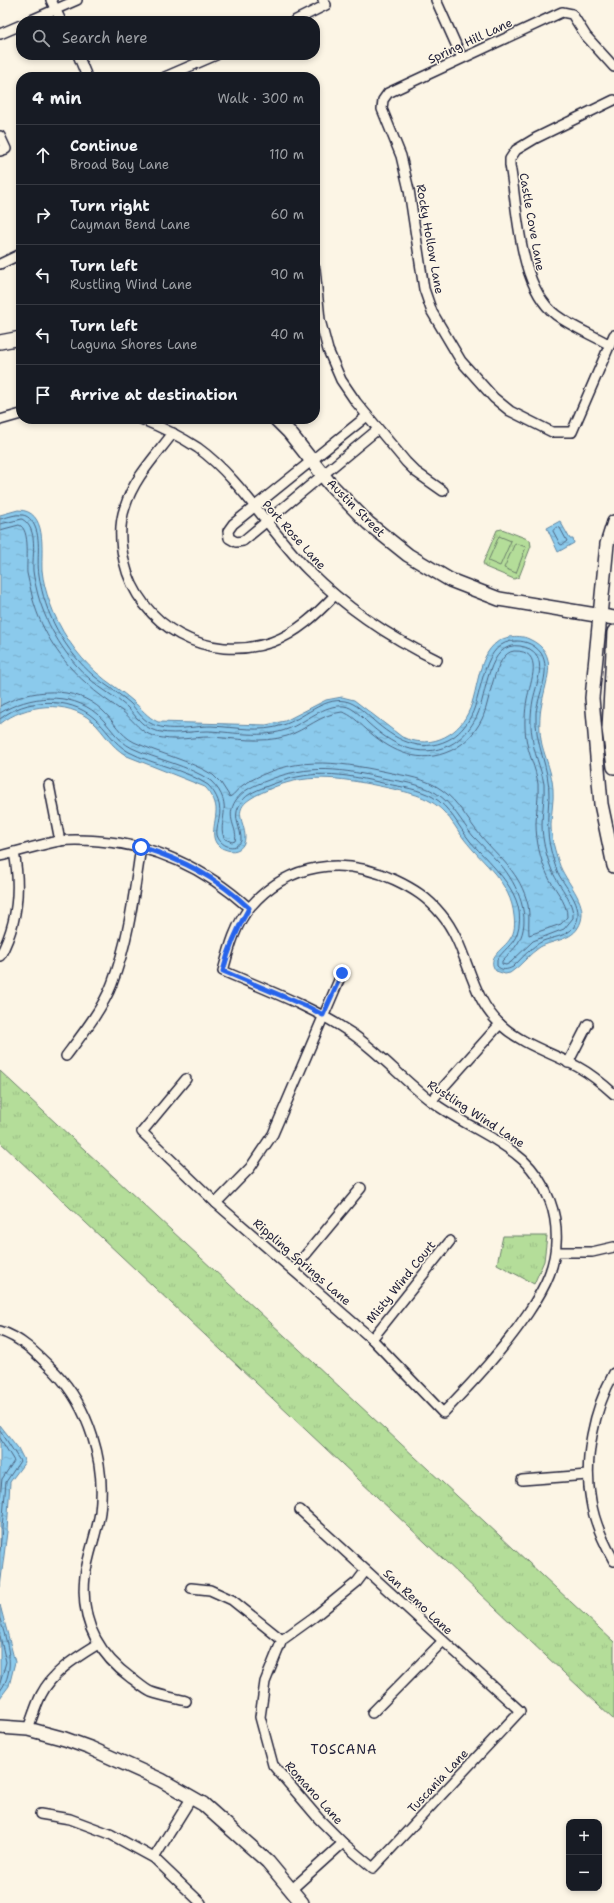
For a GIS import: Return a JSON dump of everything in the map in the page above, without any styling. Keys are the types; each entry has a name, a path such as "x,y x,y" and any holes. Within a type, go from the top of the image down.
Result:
{"street":[{"path":"51,0 58,16"},
{"path":"41,16 77,0"},
{"path":"436,0 462,58"},
{"path":"302,16 324,2"},
{"name":"Spring Hill Lane","path":"382,100 388,93 394,90 562,12 572,14 586,36 614,67"},
{"path":"0,34 16,27"},
{"path":"80,60 85,72"},
{"path":"177,72 204,60"},
{"name":"Rocky Hollow Lane","path":"382,100 382,109 400,156 409,190 424,289 436,318 461,361 494,398 510,411 552,432 572,432 610,344"},
{"name":"Castle Cove Lane","path":"610,344 556,315 539,296 528,274 524,256 510,159 516,150 536,138 614,100"},
{"path":"0,136 3,150"},
{"path":"0,264 16,256"},
{"path":"320,320 328,350 341,380 378,430 416,472 443,491"},
{"path":"610,344 614,335"},
{"path":"0,342 16,339"},
{"path":"0,420 16,415"},
{"path":"367,416 230,527 228,534 229,538 236,542 243,541 378,430"},
{"name":"Port Rose Lane","path":"152,424 173,433 198,449 219,466 308,570 335,595 382,630 437,660"},
{"name":"Austin Street","path":"281,424 323,474 368,523 408,555 450,580 499,599 600,617 614,618"},
{"path":"173,433 143,470 133,486 125,507 122,522 122,551 130,582 144,605 156,618 176,633 192,641 211,647 242,648 273,642 283,637 308,621 335,595"},
{"path":"614,522 607,544 592,698 601,804 614,866"},
{"path":"614,632 612,729 614,767"},
{"path":"595,730 612,729"},
{"path":"596,744 613,743"},
{"path":"49,785 60,841"},
{"path":"0,856 60,841 99,841 141,847 168,855 207,875 249,908 272,886 290,876 309,869 343,865 359,867 384,875 422,894 443,915 458,943 480,998 500,1024 524,1041 591,1075 614,1094"},
{"path":"66,1056 87,1028 112,986 123,952 130,919 141,847"},
{"path":"0,956 8,941 19,898 19,876 14,852"},
{"name":"Rustling Wind Lane","path":"249,908 237,927 229,947 223,971 323,1015 371,1048 431,1101 522,1159 530,1167 547,1192 556,1225 556,1252 549,1276 523,1320 482,1373 443,1413"},
{"path":"216,1203 250,1168 273,1134 342,973"},
{"path":"431,1101 500,1024"},
{"path":"568,1063 588,1024"},
{"name":"Rippling Springs Lane","path":"186,1079 142,1132 216,1203 372,1339 443,1413"},
{"path":"293,1270 361,1188"},
{"name":"Misty Wind Court","path":"372,1339 450,1241"},
{"path":"556,1252 592,1252 614,1247"},
{"path":"0,1331 8,1333 40,1358 63,1381 84,1415 96,1446 100,1471 100,1512 85,1576 84,1595 87,1617 94,1638 116,1667 150,1691 186,1701"},
{"path":"614,1374 605,1390 592,1435 588,1475 591,1502 603,1540 614,1561"},
{"path":"522,1480 588,1475"},
{"name":"San Remo Lane","path":"300,1510 520,1711"},
{"path":"191,1588 210,1590 232,1600 282,1640 314,1617 357,1582 366,1570"},
{"name":"Romano Lane","path":"282,1640 264,1682 260,1717 273,1765 319,1819 343,1843 373,1868"},
{"path":"372,1713 443,1641"},
{"path":"28,1729 41,1695 50,1682 63,1667 98,1644"},
{"name":"Tuscania Lane","path":"373,1868 520,1711"},
{"path":"0,1727 28,1729 90,1748 161,1780 203,1804 268,1862 302,1903"},
{"path":"154,1858 192,1798"},
{"path":"40,1814 70,1819 110,1834 154,1858 201,1903"},
{"path":"291,1890 343,1843"}],"green space":[{"path":"502,529 530,540 531,546 519,577 514,579 485,567 483,563 497,530"},
{"path":"499,536 511,541 500,566 488,561"},
{"path":"515,543 526,547 516,573 504,568"},
{"path":"0,1071 614,1642 614,1720 0,1142"},
{"path":"503,1236 547,1236 544,1261 534,1284 497,1264"}],"water":[{"path":"18,510 28,512 39,524 42,542 43,578 54,613 63,632 75,650 89,666 158,722 266,725 285,721 326,700 342,697 354,700 402,737 421,742 435,741 453,732 466,717 472,703 485,658 490,649 498,641 514,636 527,638 539,645 545,652 549,667 541,708 540,734 552,783 553,794 551,830 559,863 581,906 581,921 578,928 569,936 540,947 510,973 505,974 496,971 493,966 494,957 510,939 514,928 512,904 508,893 495,874 464,839 450,818 438,806 416,795 384,787 329,778 315,778 288,782 259,794 245,803 242,808 241,817 245,841 239,849 230,851 220,847 214,838 216,808 212,797 205,787 127,756 112,744 92,721 82,714 71,709 58,707 34,708 10,717 0,724 0,515"},
{"path":"560,521 570,539 573,539 574,543 558,552 547,528"},
{"path":"0,1425 18,1448 25,1462 10,1482 7,1532 0,1587"},
{"path":"0,1605 15,1662 9,1686 0,1698"}],"district":[{"name":"TOSCANA","path":"344,1749"}],"route":[{"path":"141,847 168,855 207,875 249,908 237,927 229,947 223,971 308,1007 323,1015 342,973"}]}
